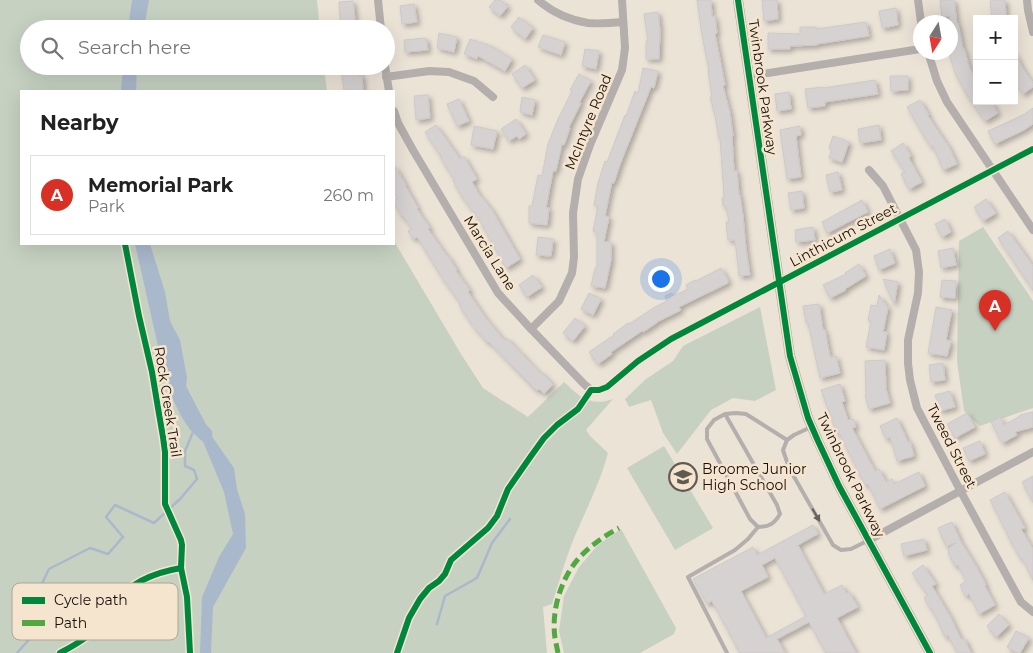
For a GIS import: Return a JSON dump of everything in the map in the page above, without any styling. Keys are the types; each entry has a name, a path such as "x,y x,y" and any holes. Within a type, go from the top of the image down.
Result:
{"street":[{"path":"378,0 380,20"},
{"path":"538,0 565,17 588,23 623,22"},
{"name":"McIntyre Road","path":"531,330 559,301 572,272 574,257 573,213 578,179 622,70 625,48 622,0"},
{"name":"Twinbrook Parkway","path":"738,0 790,356 812,427 839,486 930,653"},
{"path":"918,0 920,15"},
{"path":"1027,0 1033,32"},
{"path":"749,76 913,50"},
{"path":"930,60 937,81 947,102 1033,230"},
{"path":"389,90 386,77 429,71 449,72 474,81 493,97"},
{"name":"Marcia Lane","path":"395,114 413,150 498,293 531,330 591,390"},
{"name":"Linthicum Street","path":"591,390 607,387 638,361 671,339 1033,149"},
{"name":"Tweed Street","path":"869,170 883,186 916,250 919,272 918,293 908,340 908,363 917,408 1021,602 1033,612"},
{"path":"869,540 1033,452"}],"lane":[{"path":"726,414 780,514 776,521 767,527 758,527 750,519 707,439 707,429 714,420 726,414 746,414 787,440"},
{"path":"812,427 787,440 783,450 789,468 834,545 841,550 851,549 869,540"},
{"path":"727,653 688,577 735,550 758,527"}],"green space":[{"path":"0,0 317,0 319,20 20,20 20,75 325,75 327,90 20,90 20,245 395,245 395,243 483,388 528,417 564,382 586,399 598,402 613,399 586,430 608,453 597,486 571,546 552,604 543,607 547,653 0,653"},
{"path":"983,227 1033,301 1033,408 980,426 964,411 957,361 959,241"},
{"path":"760,307 776,390 755,401 733,398 711,410 677,454 663,433 651,400 629,407 625,399 646,379 673,361 683,346"},
{"path":"664,446 713,528 675,550 627,468"},
{"path":"621,529 676,628 674,634 640,653 564,653 559,631 564,596 579,567 598,545"}],"water":[{"path":"132,0 149,0 146,20 129,20"},
{"path":"122,75 137,75 136,90 121,90"},
{"path":"135,245 150,245 165,292 170,321 180,340 187,378 186,386 213,438 234,468 237,489 245,514 246,548 213,607 211,653 200,653 202,597 219,557 233,534 224,492 204,444 160,355"}],"building":[{"path":"495,0 500,0 508,6 500,16 489,7"},
{"path":"697,0 711,0 712,17 715,16 717,33 715,34 725,85 723,86 730,113 734,171 737,171 750,275 739,276 735,240 728,240 726,222 729,222 726,206 723,206 722,198 724,197 720,138 710,97 712,97 709,71"},
{"path":"762,0 777,0 778,19 764,21"},
{"path":"940,0 954,0 956,15 942,15"},
{"path":"1005,0 1006,15 992,15 990,1"},
{"path":"353,1 355,20 340,20 339,2"},
{"path":"414,4 417,22 402,24 400,6"},
{"path":"896,8 898,25 882,28 879,11"},
{"path":"658,12 660,30 659,59 646,59 646,41 648,41 644,14"},
{"path":"519,17 533,28 525,39 511,27"},
{"path":"866,22 869,36 817,45 790,46 790,49 768,49 768,33 800,34 800,27 816,27 816,29"},
{"path":"958,23 963,49 973,74 973,104 955,73 951,60 958,60"},
{"path":"439,33 457,37 454,52 437,48"},
{"path":"543,35 565,42 561,55 538,47"},
{"path":"426,38 428,50 405,52 404,40"},
{"path":"470,39 491,46 512,59 505,71 478,56 477,59 464,54"},
{"path":"585,49 599,51 596,69 582,66"},
{"path":"1018,59 1033,83 1033,87 1023,94 1018,87"},
{"path":"525,65 535,80 522,88 512,74"},
{"path":"643,68 658,71 654,88 651,87 614,183 612,182 605,216 609,217 604,242 611,242 611,260 605,288 591,286 595,268 597,268 597,232 593,231 598,206 594,205 598,183 605,161 607,162 635,91 638,93"},
{"path":"579,74 591,81 579,103 581,103 569,127 564,145 562,144 556,171 553,171 546,208 549,208 547,225 529,223 529,206 532,206 538,175 542,176 548,144 572,91 570,90"},
{"path":"342,75 362,75 363,90 344,90"},
{"path":"890,76 908,76 908,90 891,91"},
{"path":"875,80 878,94 825,102 825,106 808,108 805,89"},
{"path":"789,92 791,109 777,111 775,94"},
{"path":"428,95 430,118 416,120 414,96"},
{"path":"522,97 535,100 532,115 520,112"},
{"path":"459,99 469,121 457,126 447,104"},
{"path":"920,100 928,116 949,147 957,164 943,170 933,146 931,147 907,107"},
{"path":"974,105 993,105 998,113 985,121"},
{"path":"1033,108 1033,124 995,144 988,131 1023,115"},
{"path":"516,119 526,134 519,139 517,136 509,141 501,129"},
{"path":"436,125 460,159 464,156 477,179 472,182 480,196 492,210 520,259 506,268 480,221 461,195 453,181 455,180 425,132"},
{"path":"879,125 881,140 860,143 858,129"},
{"path":"474,126 497,131 493,149 471,145"},
{"path":"800,126 801,135 796,136 801,177 787,179 780,130"},
{"path":"833,136 849,142 842,162 829,158 832,149 829,148"},
{"path":"903,143 922,182 909,189 901,174 905,172 891,151"},
{"path":"395,167 417,209 430,228 428,229 448,256 470,290 468,292 485,317 504,340 507,338 553,384 544,394 539,389 537,391 473,326 459,305 461,304 417,237 413,239 408,231 412,229 395,205 395,200 398,198 395,193"},
{"path":"838,172 842,190 830,192 826,175"},
{"path":"802,191 804,208 791,210 788,193"},
{"path":"986,199 996,213 983,221 974,207"},
{"path":"862,200 868,212 827,233 822,222"},
{"path":"945,219 951,232 942,237 935,224"},
{"path":"813,227 815,240 796,242 795,230"},
{"path":"1008,231 1033,266 1033,290 998,238"},
{"path":"538,237 553,239 551,256 536,255"},
{"path":"953,248 956,265 941,268 938,251"},
{"path":"890,249 895,263 879,270 874,256"},
{"path":"859,264 866,276 846,290 830,298 823,285 846,274"},
{"path":"721,268 728,283 679,307 681,310 642,331 611,352 612,354 598,364 589,352 628,323 667,301 665,296 672,293 673,296 688,289 686,285"},
{"path":"533,275 542,287 527,297 519,285"},
{"path":"883,279 898,282 894,304"},
{"path":"942,280 956,281 955,298 940,297"},
{"path":"589,293 601,299 593,315 581,309"},
{"path":"879,295 888,308 883,332 887,332 884,350 866,347 871,321 868,320 871,305 877,306"},
{"path":"819,304 830,357 836,356 840,373 820,378 803,306"},
{"path":"936,307 952,310 946,340 951,341 947,356 928,353"},
{"path":"575,318 585,326 573,341 563,333"},
{"path":"885,360 886,389 890,403 869,409 865,395 865,361"},
{"path":"943,363 945,380 931,382 929,365"},
{"path":"840,384 845,401 842,402 848,420 853,419 856,427 852,428 875,471 879,469 886,482 892,479 894,484 919,472 925,486 880,509 868,484 865,485 839,433 837,434 821,390"},
{"path":"950,391 955,407 940,411 935,395"},
{"path":"1033,412 1033,427 1015,432 1017,435 1002,443 991,422 1000,417 1004,425 1020,415"},
{"path":"967,413 975,427 955,438 947,424"},
{"path":"897,418 908,442 910,441 914,456 897,461 890,437 886,439 880,426"},
{"path":"980,441 985,454 969,461 963,448"},
{"path":"1033,476 1033,502 1022,482"},
{"path":"1005,492 1025,528 1021,529 1033,549 1033,580 990,500"},
{"path":"952,522 995,605 979,614 969,594 965,596 960,585 966,581 958,565 955,566 948,553 948,549 956,543 946,546 938,528"},
{"path":"813,525 818,534 798,545 824,594 842,585 846,593 849,592 858,607 837,618 856,653 826,653 809,622 777,639 785,653 740,653 712,601 707,604 693,579 753,547 757,555","holes":["775,558 806,616 766,638 741,591 768,577 762,565"]},
{"path":"924,539 927,550 904,556 901,544"},
{"path":"923,565 936,584 932,586 961,639 964,638 971,653 957,653 948,635 945,637 936,617 924,598 928,595 912,573"},
{"path":"999,614 1009,625 996,637 987,626"},
{"path":"1016,631 1029,638 1020,653 1007,647"}],"waterway":[{"path":"174,366 175,387 188,413 205,434"},
{"path":"42,583 49,569 90,548 108,554 123,537 106,517 115,505 154,523 180,499 197,479 194,470 185,466 185,451 196,425"},
{"path":"437,624 445,596 477,578 492,543 510,519"},
{"path":"17,653 29,640"}],"marked path":[{"path":"558,653 554,628 556,606 562,585 579,558 588,549 619,528"}],"cycle path":[{"path":"738,0 790,356 808,418 839,486 930,653"},
{"path":"397,653 409,618 420,599 445,574 451,560 488,528 497,516 508,489 544,438 578,409 591,390 607,387 638,361 671,339 1033,149"},
{"name":"Rock Creek Trail","path":"125,245 152,372 163,437 165,452 165,504 182,545 181,568 187,597 190,653"},
{"path":"138,583 163,572 181,568"},
{"path":"60,653 82,640"}],"place":[{"name":"Memorial Park","path":"995,331"},
{"name":"Broome Junior High School","path":"683,477"}]}
